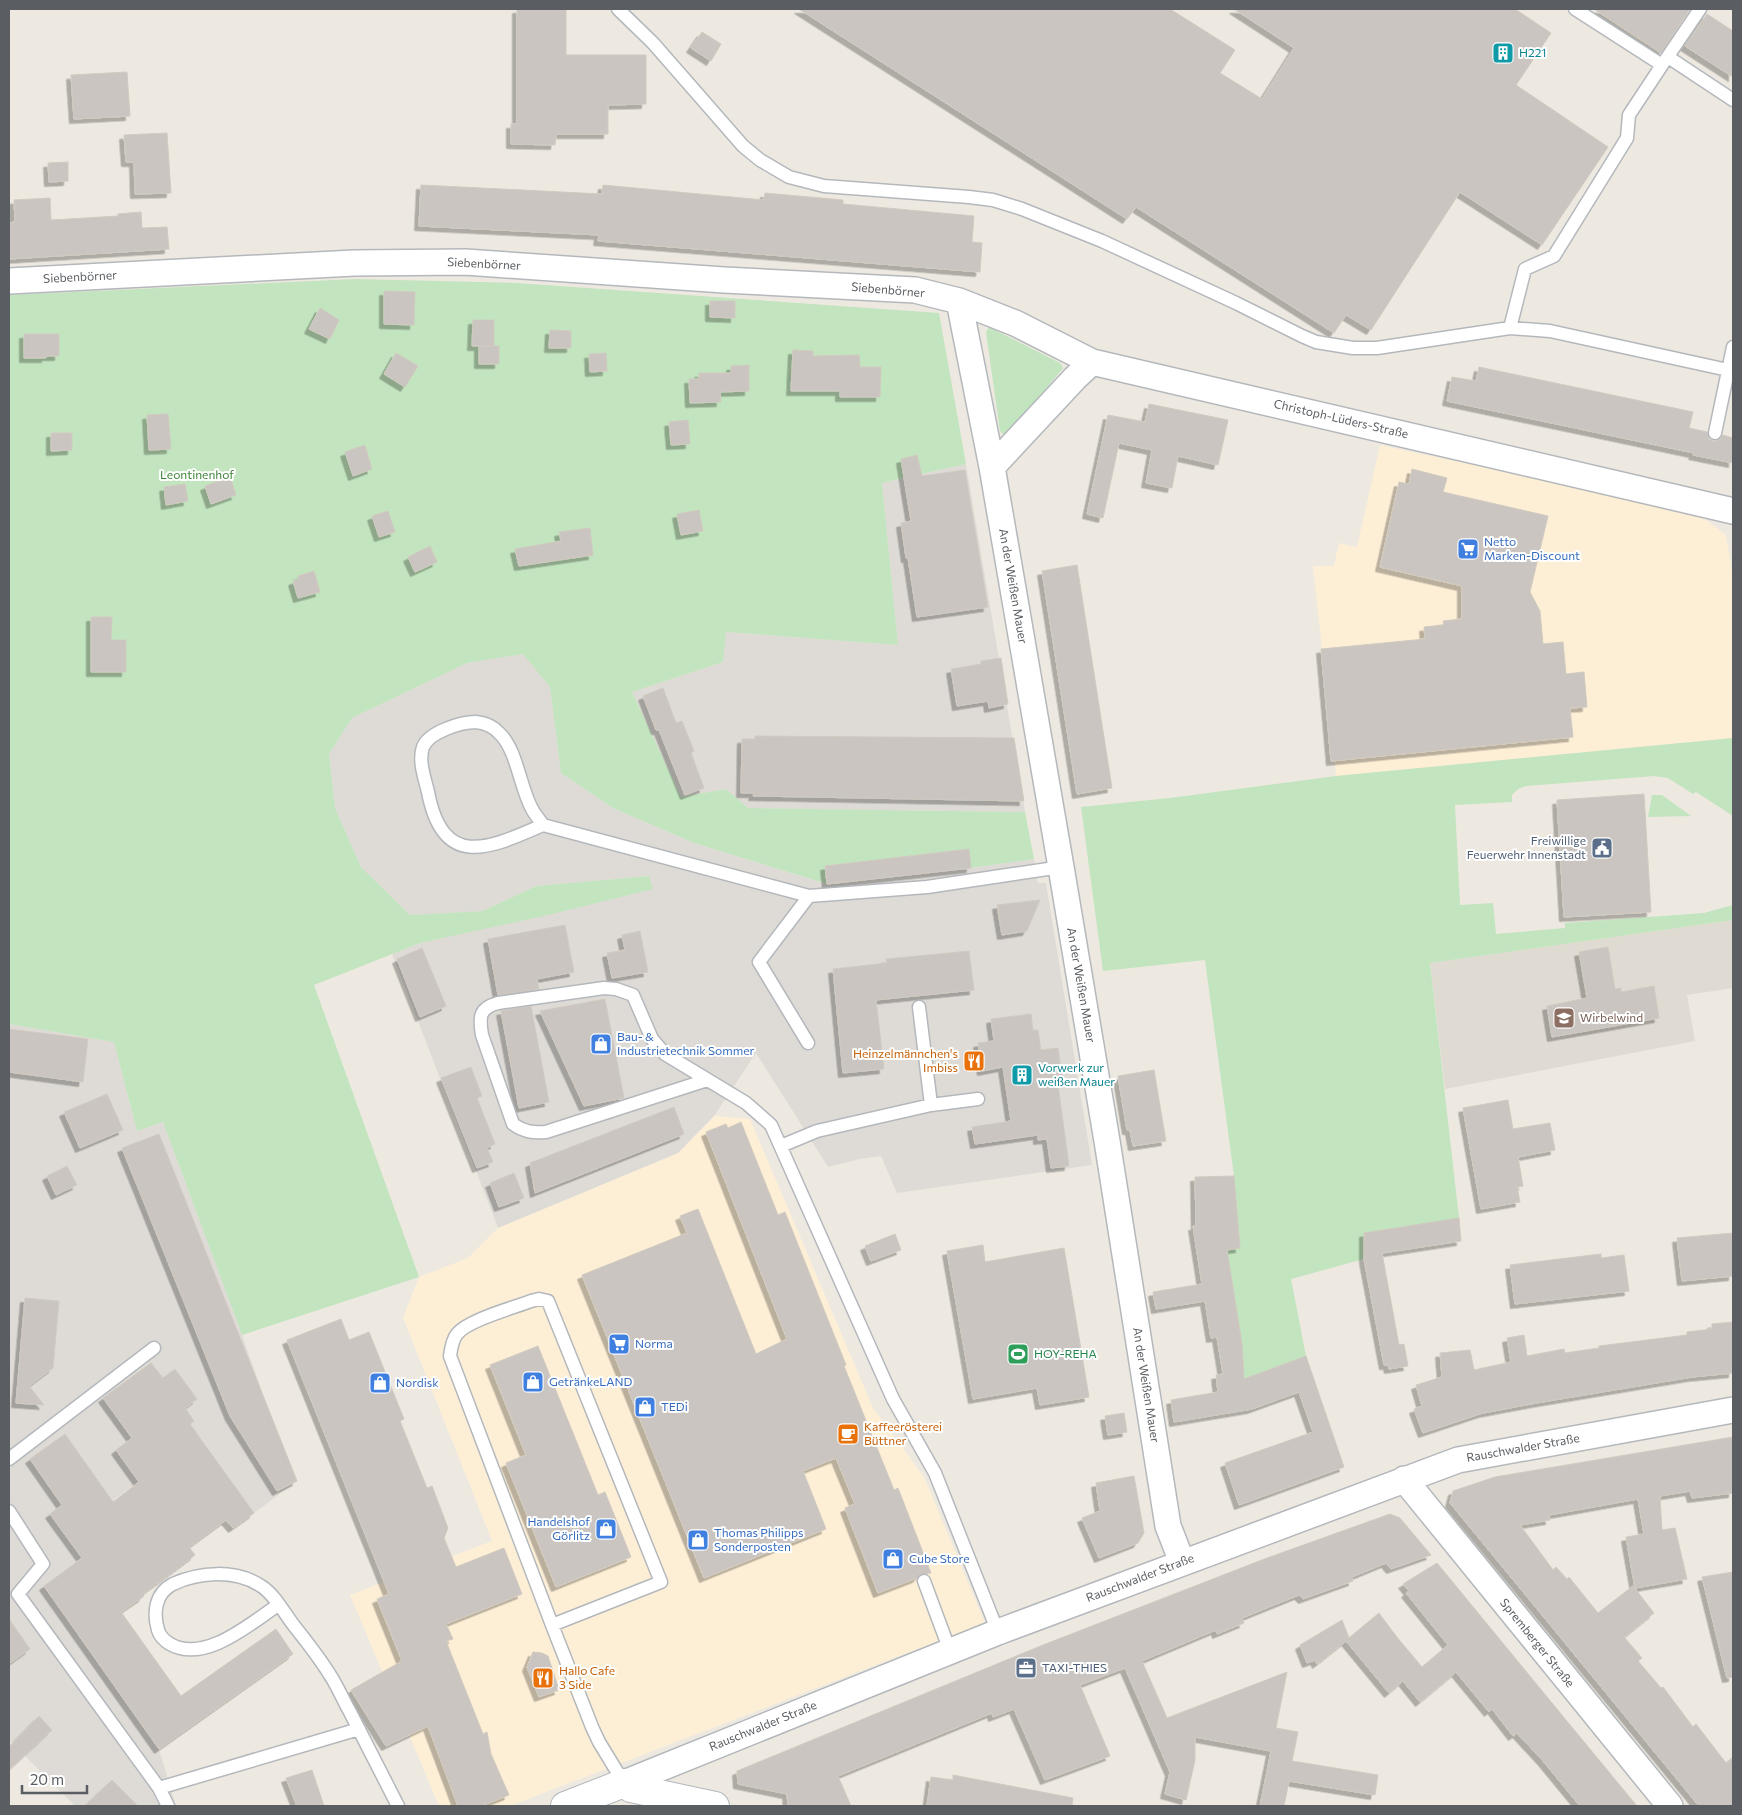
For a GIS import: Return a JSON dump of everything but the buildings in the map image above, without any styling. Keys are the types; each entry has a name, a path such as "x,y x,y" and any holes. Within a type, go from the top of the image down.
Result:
{"main road":[{"name":"Rauschwalder Straße","path":"565,1806 624,1783"},
{"path":"624,1783 631,1788 715,1806"}],"street":[{"name":"Siebenbörner","path":"9,280 354,263 465,262 724,280 915,290 959,300"},
{"name":"Christoph-Lüders-Straße","path":"959,300 1015,323 1092,362 1733,511"},
{"name":"An der Weißen Mauer","path":"959,300 992,467 1108,1141 1168,1526 1182,1562"},
{"path":"992,467 1092,362"},
{"name":"Rauschwalder Straße","path":"624,1783 998,1632 1458,1460 1733,1410"},
{"name":"Spremberger Straße","path":"1404,1479 1670,1806"}],"lane":[{"path":"618,9 653,43 743,146 760,160 789,177 824,186 993,200 1102,241 1302,336 1335,346 1377,348 1510,328 1550,331 1728,370"},
{"path":"1575,9 1733,100"},
{"path":"1510,328 1526,269 1554,256 1627,138 1629,115 1700,9"},
{"path":"1715,433 1733,347"},
{"path":"543,824 500,844 478,848 454,842 438,823 432,811 422,762 423,747 429,738 438,732 465,723 477,722 489,725 500,733 508,744 532,809 543,824 809,896 927,887 1061,867"},
{"path":"808,1043 759,962 809,896"},
{"path":"707,1080 546,1132 532,1133 522,1130 513,1124 482,1035 480,1023 482,1011 488,1005 498,1003 604,988 626,991 633,995 652,1039 665,1054 746,1103 771,1125 893,1400 935,1473 998,1632"},
{"path":"919,1007 931,1105"},
{"path":"781,1146 817,1131 931,1105 978,1098"},
{"path":"552,1625 661,1582 548,1301 539,1299 474,1322 457,1334 452,1343 450,1356 552,1625 599,1742 624,1783"},
{"path":"9,1458 154,1348"},
{"path":"9,1511 43,1564 18,1594 159,1788 168,1806"},
{"path":"278,1605 230,1637 209,1647 198,1649 176,1648 165,1641 159,1633 156,1622 157,1604 162,1594 170,1586 185,1578 219,1574 237,1576 261,1586 278,1605 330,1675 398,1806"},
{"path":"924,1581 950,1651"},
{"path":"159,1788 359,1729"}],"shaded area":[{"path":"1380,445 1697,513 1726,535 1733,576 1733,738 1336,776 1313,566 1334,566 1339,543 1357,547"},
{"path":"966,464 1025,812 748,808 726,789 681,797 632,692 723,662 725,632 898,645 882,483"},
{"path":"523,653 550,687 561,773 613,808 694,843 826,884 825,866 969,849 972,868 1034,859 1038,883 1046,883 1092,1165 897,1193 881,1156 828,1167 756,1053 714,1116 678,1153 498,1228 392,954 420,943 652,889 649,876 536,886 483,911 410,915 361,867 335,808 329,754 352,718 467,663"},
{"name":"Wirbelwind","path":"1733,920 1733,988 1687,995 1695,1041 1445,1089 1430,963"},
{"path":"9,1024 114,1042 137,1131 163,1122 266,1403 297,1481 254,1513 201,1438 113,1500 129,1521 44,1586 159,1749 176,1806 75,1806 9,1740"},
{"path":"714,1116 750,1119 873,1408 924,1477 985,1623 510,1806 439,1806 350,1595 492,1541 403,1318 419,1277 468,1258 498,1228 678,1153"}],"green space":[{"name":"Leontinenhof","path":"355,279 516,283 939,313 966,464 882,483 898,645 726,632 723,662 632,692 681,797 726,789 748,808 1025,812 1034,859 971,868 969,849 825,866 827,884 694,843 613,808 561,773 550,687 523,654 467,663 352,718 329,754 335,808 361,867 410,915 483,911 536,886 649,876 653,889 552,914 420,943 314,985 419,1277 242,1335 163,1122 137,1131 114,1042 9,1024 9,295"},
{"path":"989,327 1060,363 1063,368 1008,435 1004,435 1000,431 986,332"},
{"path":"1733,738 1733,816 1696,792 1693,794 1668,778 1654,776 1526,786 1518,789 1512,795 1512,802 1455,805 1460,905 1493,903 1496,934 1565,928 1565,923 1704,913 1733,905 1733,920 1430,963 1459,1218 1364,1259 1291,1279 1306,1356 1244,1379 1226,1250 1240,1248 1234,1176 1205,960 1103,971 1081,807 1170,798 1336,776"},
{"path":"1652,795 1662,795 1691,816 1648,817"}],"place":[{"name":"H221","path":"1503,53"},
{"name":"Netto Marken-Discount","path":"1468,549"},
{"name":"Freiwillige Feuerwehr Innenstadt","path":"1602,848"},
{"name":"Wirbelwind","path":"1564,1018"},
{"name":"Bau- & Industrietechnik Sommer","path":"601,1044"},
{"name":"Heinzelmännchen's Imbiss","path":"974,1061"},
{"name":"Vorwerk zur weißen Mauer","path":"1022,1075"},
{"name":"Norma","path":"619,1344"},
{"name":"HOY-REHA","path":"1018,1354"},
{"name":"GetränkeLAND","path":"533,1382"},
{"name":"Nordisk","path":"380,1383"},
{"name":"TEDi","path":"645,1407"},
{"name":"Kaffeerösterei Büttner","path":"848,1434"},
{"name":"Handelshof Görlitz","path":"606,1529"},
{"name":"Thomas Philipps Sonderposten","path":"698,1540"},
{"name":"Cube Store","path":"893,1559"},
{"name":"TAXI-THIES","path":"1026,1668"},
{"name":"Hallo Cafe 3 Side","path":"543,1678"}]}
